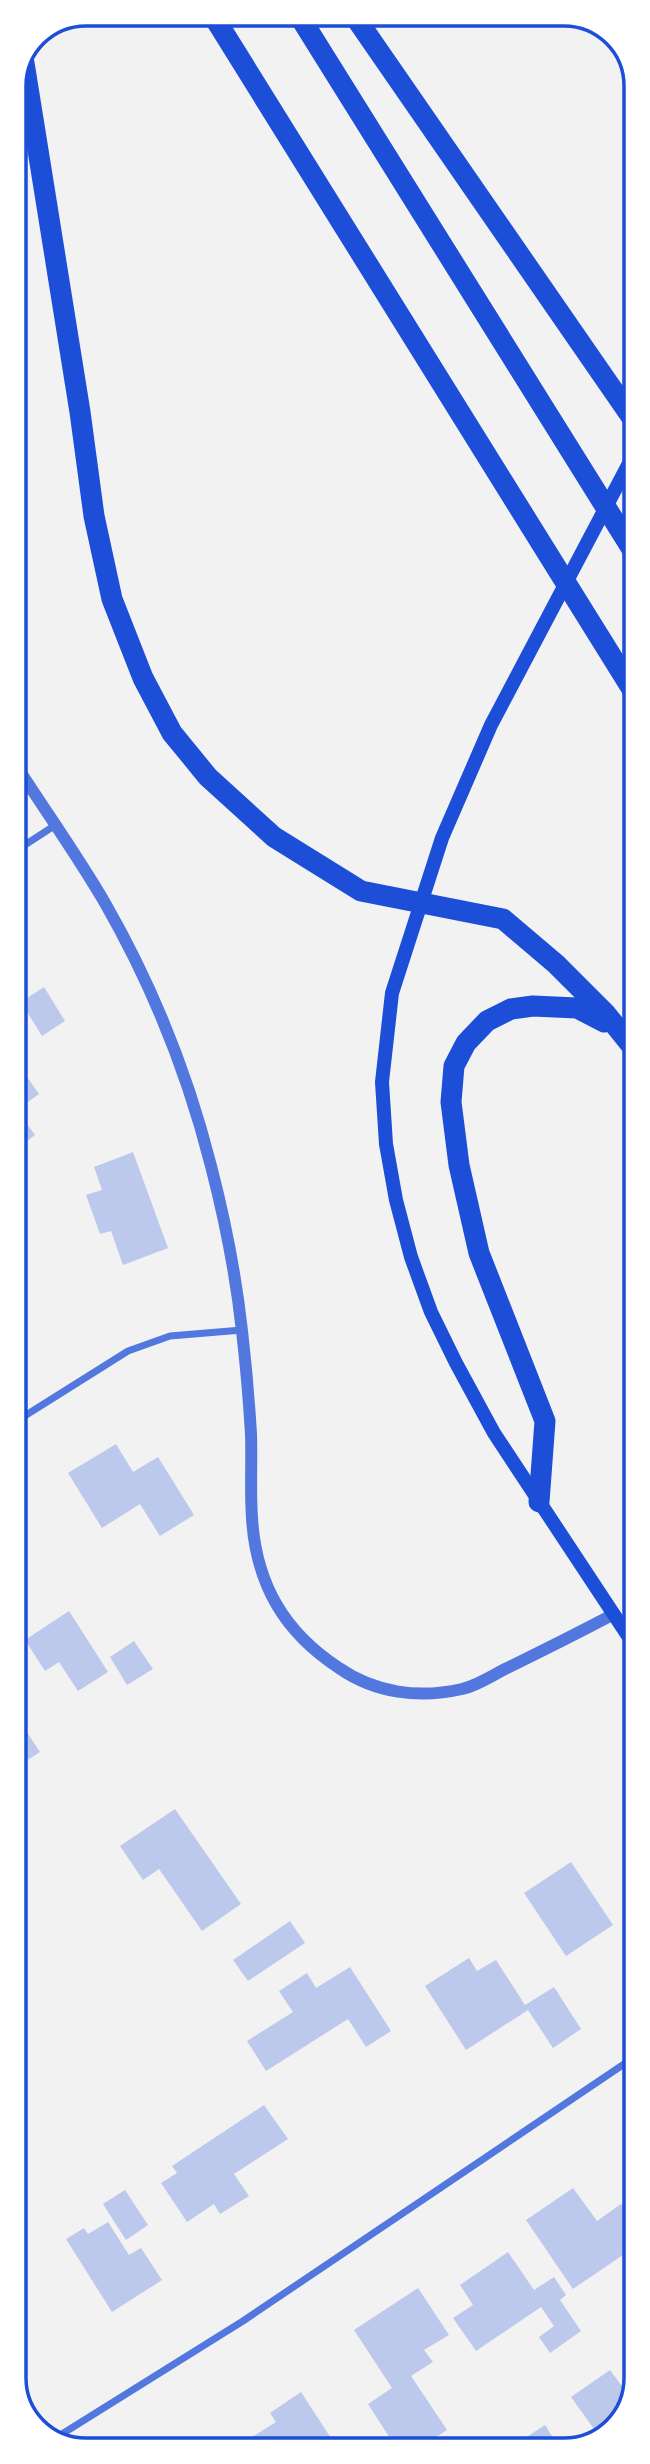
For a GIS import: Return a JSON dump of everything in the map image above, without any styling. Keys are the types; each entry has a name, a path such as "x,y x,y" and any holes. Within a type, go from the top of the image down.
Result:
{"highway":[{"path":"219,26 624,676"},
{"path":"305,26 624,536"},
{"path":"361,26 624,406"},
{"path":"26,83 80,412 94,516 112,599 143,678 172,733 240,808 274,836 361,891 503,919 556,964 624,1036"},
{"path":"539,1502 545,1422 479,1252 459,1165 451,1102 454,1066 466,1043 486,1021 511,1009 545,1006 577,1008 597,1017 624,1038"}],"main road":[{"path":"624,473 491,725 442,838 392,993 382,1082 386,1144 396,1200 411,1257 431,1312 494,1433 624,1632"}],"street":[{"path":"26,781 104,901 126,942 182,1071 212,1168 229,1246 242,1330 251,1434 252,1521 260,1568 271,1596 287,1623 307,1644 363,1684 398,1692 432,1695 466,1688 612,1615"},
{"path":"26,845 54,826"},
{"path":"26,1415 128,1350 170,1336 242,1330"},
{"path":"63,2433 243,2321 624,2064"}],"building":[{"path":"44,987 65,1021 42,1036 26,1010 26,999"},
{"path":"26,1076 39,1094 26,1103"},
{"path":"26,1122 35,1135 26,1142"},
{"path":"133,1152 168,1248 123,1265 111,1231 100,1234 86,1195 102,1190 94,1167"},
{"path":"116,1444 133,1472 158,1457 194,1515 160,1536 140,1504 102,1528 68,1473"},
{"path":"69,1611 108,1672 78,1691 59,1662 45,1671 26,1639"},
{"path":"134,1641 153,1669 127,1685 110,1657"},
{"path":"26,1731 40,1752 26,1761"},
{"path":"175,1809 241,1904 202,1931 159,1869 143,1880 120,1846"},
{"path":"571,1862 613,1925 566,1956 524,1893"},
{"path":"290,1921 305,1943 248,1981 233,1960"},
{"path":"469,1958 477,1971 496,1960 525,2005 554,1987 581,2029 553,2048 528,2010 466,2050 425,1986"},
{"path":"350,1967 391,2031 366,2047 348,2019 266,2071 247,2041 293,2012 279,1991 307,1973 316,1988"},
{"path":"264,2105 288,2139 234,2174 249,2196 220,2214 214,2204 187,2222 161,2183 177,2173 172,2166"},
{"path":"573,2188 597,2221 621,2204 624,2208 624,2254 573,2289 526,2220"},
{"path":"125,2190 148,2225 126,2240 103,2204"},
{"path":"108,2222 129,2255 141,2248 162,2280 112,2312 66,2239 84,2228 88,2234"},
{"path":"508,2252 534,2290 554,2277 566,2295 560,2300 581,2331 550,2353 539,2337 554,2326 541,2307 476,2351 453,2318 473,2305 460,2285"},
{"path":"418,2288 449,2335 424,2350 433,2362 411,2376 447,2430 435,2438 390,2438 368,2404 392,2388 354,2330"},
{"path":"610,2370 623,2387 616,2408 594,2430 571,2397"},
{"path":"301,2392 331,2438 253,2438 276,2422 270,2413"},
{"path":"545,2425 553,2438 525,2438"}]}
